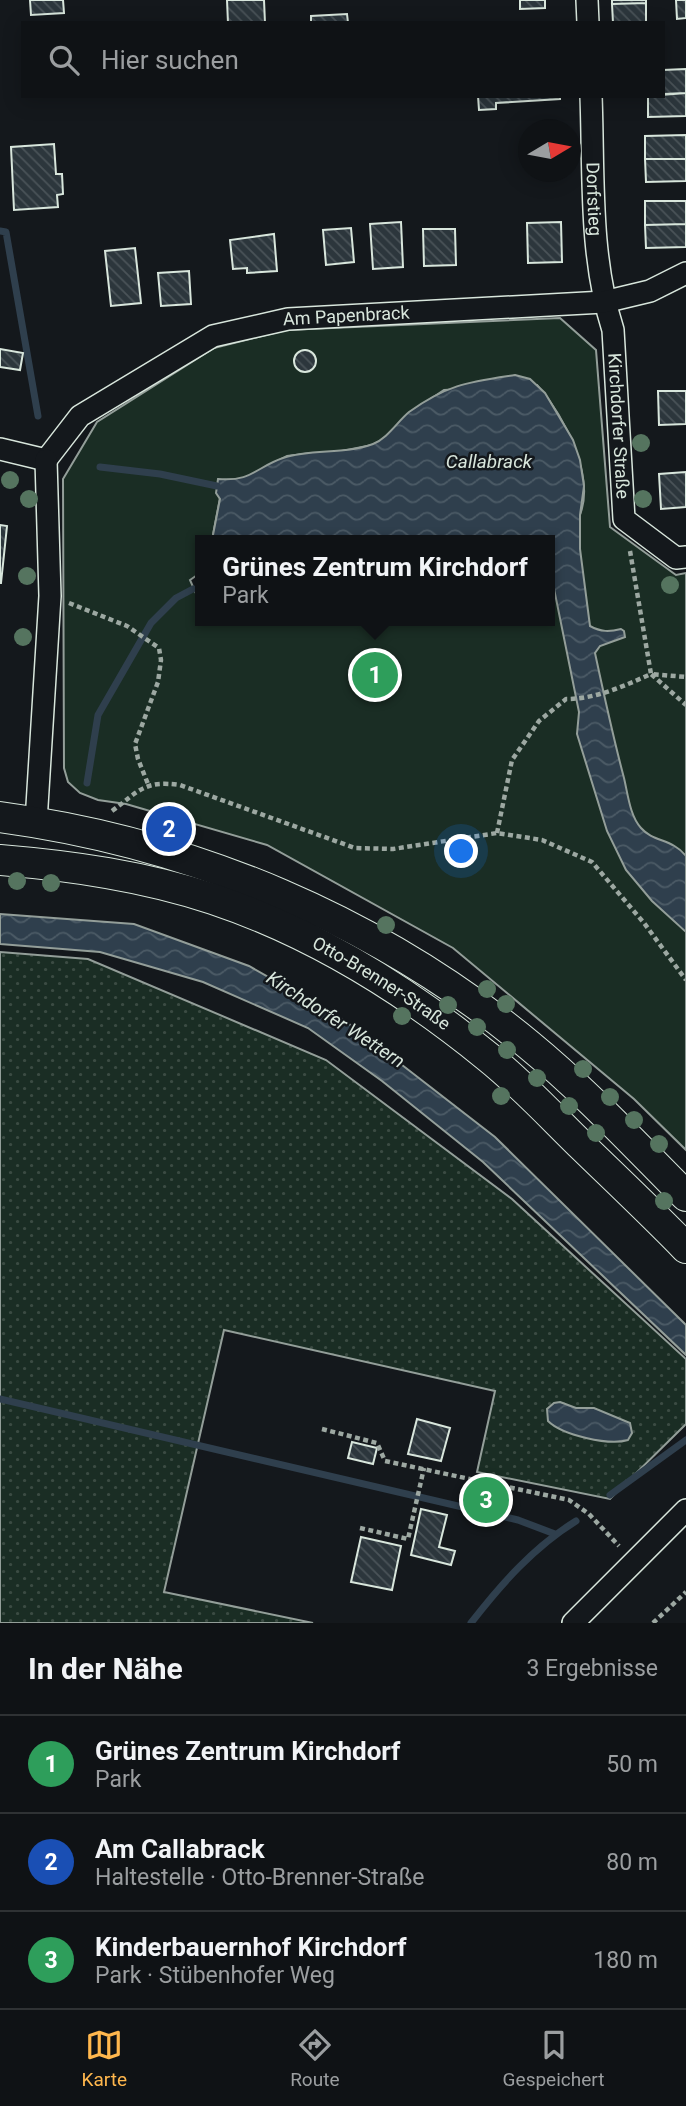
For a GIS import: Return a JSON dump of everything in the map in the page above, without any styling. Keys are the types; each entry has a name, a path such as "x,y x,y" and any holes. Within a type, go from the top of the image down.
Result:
{"main road":[{"name":"Otto-Brenner-Straße","path":"0,817 137,843 237,875 396,952 465,997 530,1046 686,1196"},
{"path":"32,863 36,822"},
{"name":"Otto-Brenner-Straße","path":"0,860 92,869 212,899 286,930 371,976 415,1002 489,1057 686,1248"}],"street":[{"path":"587,0 588,21"},
{"name":"Dorfstieg","path":"591,98 597,262 604,302"},
{"name":"Am Papenbrack","path":"46,460 80,416 213,336 288,318 604,302 650,291 686,273"},
{"name":"Kirchdorfer Straße","path":"604,302 613,330 624,519 676,558 686,557"},
{"path":"0,449 46,460 50,596 36,822"},
{"path":"573,1623 686,1510"}],"path":[{"path":"624,519 651,674 686,705"},
{"path":"50,596 127,626 159,648 161,660 158,682 135,744 148,784"},
{"path":"497,834 512,760 539,721 566,699 611,691 651,674 686,677"},
{"path":"100,810 111,812 148,784 180,785 355,848 393,849 497,834 542,840 592,862 644,923 686,979"},
{"path":"322,1429 377,1443 386,1461 569,1500 589,1514 634,1562"},
{"path":"360,1528 408,1539 424,1468"},
{"path":"653,1623 686,1592"}],"green space":[{"path":"560,318 596,350 610,527 676,575 686,573 686,1150 634,1099 453,948 267,845 126,804 98,800 80,793 68,782 64,768 63,479 97,422 214,348 286,330","holes":["537,385 557,413 574,447 584,484 579,517 555,559 555,626 195,626 195,591 190,580 195,576 195,535 213,535 220,498 235,481 287,456 332,453 372,445 382,440 408,414 444,390"]},
{"path":"0,952 88,959 326,1060 512,1199 686,1359 686,1424 610,1499 477,1472 495,1391 224,1330 164,1592 313,1623 0,1623"}],"water":[{"name":"Callabrack","path":"515,375 530,379 545,393 573,440 580,460 584,486 580,515 580,549 590,626 605,631 621,629 625,637 600,646 595,653 609,716 634,818 646,833 675,846 686,856 686,932 652,901 626,870 607,831 577,734 579,712 555,594 555,535 213,535 220,499 216,493 218,479 246,476 294,455 373,444 423,403 436,395 472,382"},
{"name":"Kirchdorfer Wettern","path":"0,914 134,924 249,966 344,1020 495,1137 686,1325 686,1355 483,1162 382,1081 308,1028 203,982 100,952 0,944"},
{"path":"560,1402 576,1408 594,1408 630,1423 632,1433 628,1440 609,1442 564,1431 548,1421 547,1409"}],"building":[{"path":"30,0 63,0 64,13 31,15"},
{"path":"227,0 264,0 265,21 228,21"},
{"path":"520,0 545,0 545,8 520,9"},
{"path":"612,0 646,0 646,3 612,4"},
{"path":"676,0 686,0 686,18 677,19"},
{"path":"646,3 646,21 613,21 612,4"},
{"path":"347,14 348,21 311,21 311,16"},
{"path":"686,69 686,93 665,94 665,70"},
{"path":"686,93 686,116 648,117 648,98 665,98 665,95"},
{"path":"478,98 560,98 496,103 496,109 479,110"},
{"path":"686,135 686,159 645,159 645,136"},
{"path":"54,144 56,174 62,174 63,194 57,195 58,207 14,210 11,147"},
{"path":"645,159 686,159 686,181 646,182"},
{"path":"645,201 686,201 686,224 645,225"},
{"path":"401,222 403,267 373,269 370,224"},
{"path":"561,222 562,262 528,263 527,223"},
{"path":"686,224 686,247 646,248 645,225"},
{"path":"351,228 354,262 326,265 323,230"},
{"path":"423,229 455,229 456,265 424,266"},
{"path":"274,234 277,271 247,273 247,268 233,269 230,240"},
{"path":"135,248 141,303 111,306 105,251"},
{"path":"189,271 191,304 161,306 158,273"},
{"path":"0,349 23,353 20,370 0,367"},
{"path":"305,350 313,353 316,361 313,369 305,372 297,369 294,361 297,353"},
{"path":"658,391 686,391 686,424 659,425"},
{"path":"686,472 686,507 661,509 659,474"},
{"path":"0,525 7,526 1,583 0,583"},
{"path":"417,1419 450,1428 441,1461 408,1454"},
{"path":"352,1442 377,1448 373,1464 348,1458"},
{"path":"421,1509 447,1515 439,1547 455,1551 451,1565 411,1555"},
{"path":"361,1537 401,1546 392,1590 351,1582"}],"waterway":[{"path":"0,231 6,232 38,416"},
{"path":"100,467 160,474 217,486"},
{"path":"87,783 98,715 151,623 176,598 193,589"},
{"path":"0,1399 518,1520 555,1534"},
{"path":"610,1495 686,1440"},
{"path":"471,1623 519,1567 546,1542 576,1521"}],"place":[{"name":"Grünes Zentrum Kirchdorf","path":"375,675"},
{"name":"Am Callabrack","path":"169,829"},
{"name":"Kinderbauernhof Kirchdorf","path":"486,1500"}]}
